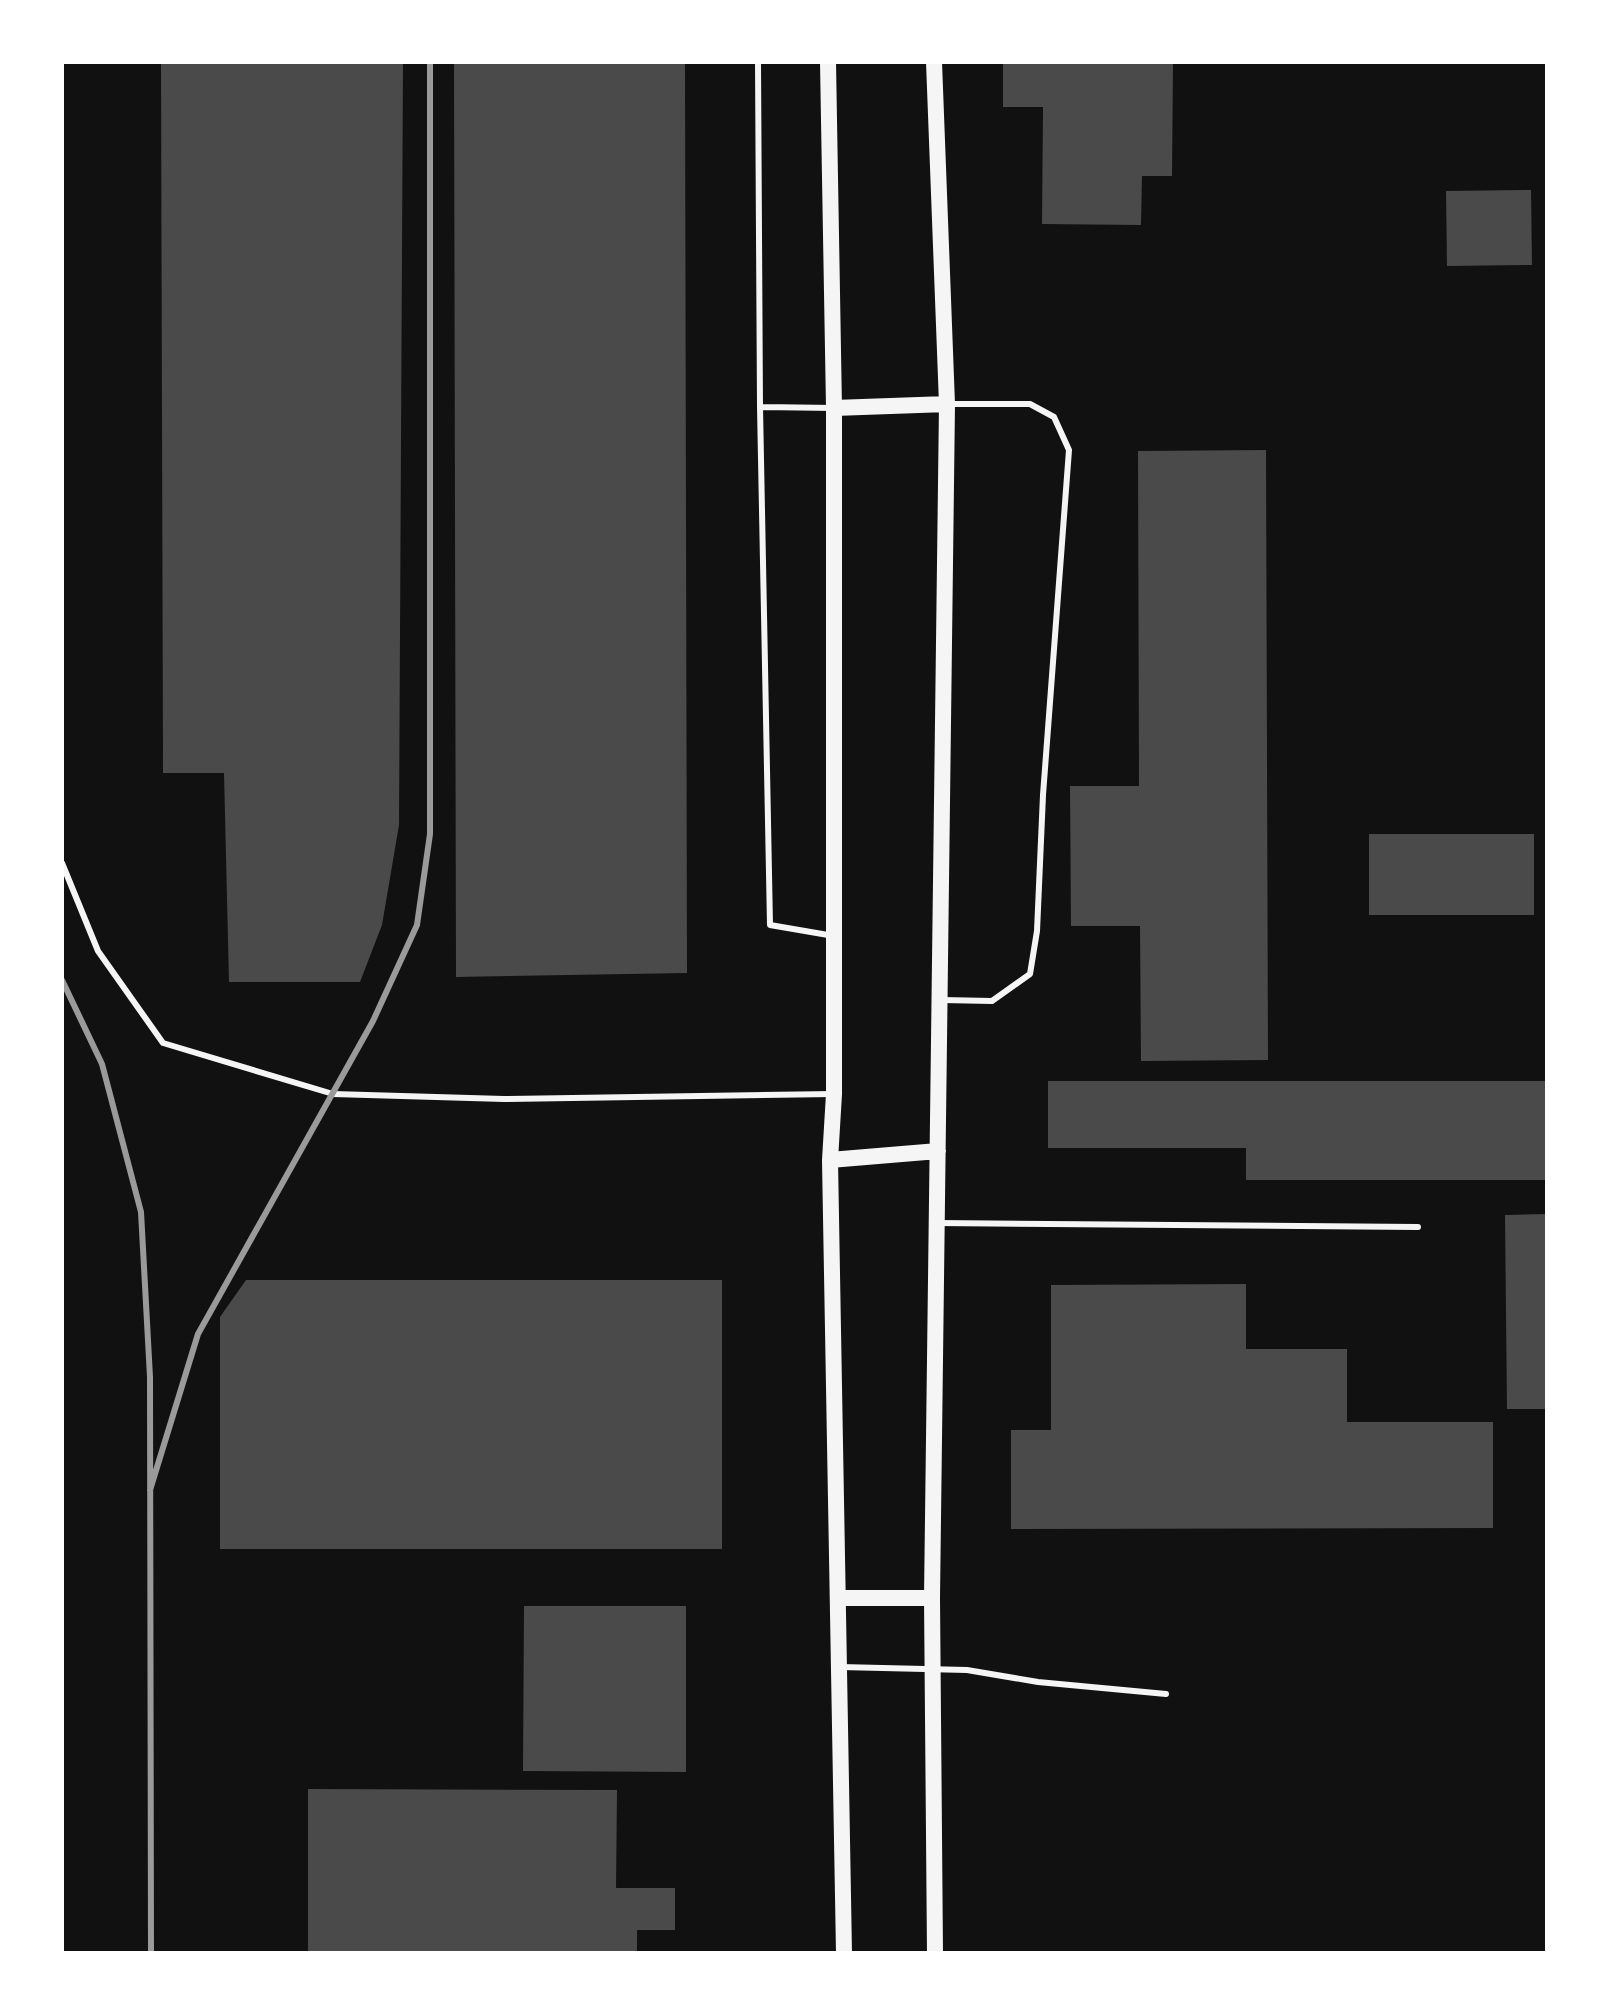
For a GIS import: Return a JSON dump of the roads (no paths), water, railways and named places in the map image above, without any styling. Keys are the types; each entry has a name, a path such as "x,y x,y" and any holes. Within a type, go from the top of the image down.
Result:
{"main road":[{"path":"828,62 834,408 834,1094 830,1160 844,1953"},
{"path":"934,62 947,404 932,1598 935,1953"},
{"path":"834,408 947,404"},
{"path":"830,1160 938,1151"},
{"path":"840,1598 932,1598"}],"lane":[{"path":"758,62 760,407 770,925 834,936"},
{"path":"940,1000 992,1001 1030,974 1037,931 1043,795 1069,450 1054,417 1030,404 947,404"},
{"path":"760,407 834,408"},
{"path":"62,863 98,951 163,1043 333,1094 504,1099 834,1094"},
{"path":"937,1223 1418,1227"},
{"path":"840,1667 932,1667 1166,1694"}],"railway":[{"path":"150,1490 198,1334 373,1021 417,925 430,834 430,62"},
{"path":"62,980 102,1064 141,1212 150,1377 151,1953"}]}
